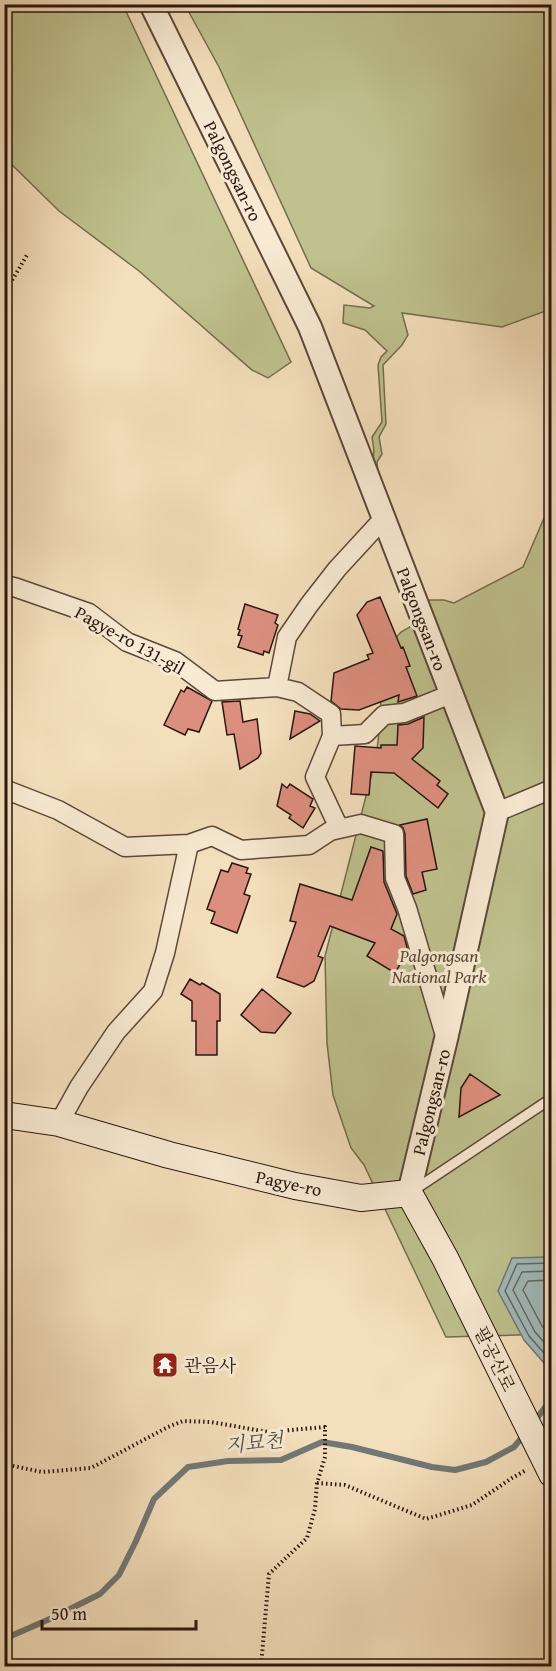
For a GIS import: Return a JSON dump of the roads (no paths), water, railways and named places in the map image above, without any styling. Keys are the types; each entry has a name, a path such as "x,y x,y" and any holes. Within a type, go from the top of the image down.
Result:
{"main road":[{"name":"Pagye-ro","path":"4,1115 59,1123 169,1155 295,1186 361,1198 409,1193"},
{"name":"팔공산로","path":"409,1193 445,1258 549,1465"}],"street":[{"name":"Palgongsan-ro","path":"151,4 310,327 496,812 409,1193"},
{"path":"277,687 287,637 337,569 383,519"},
{"name":"Pagye-ro 131-gil","path":"4,585 88,614 127,642 175,661 214,691 277,687 298,692 331,714 332,736"},
{"path":"4,789 58,810 125,847 189,844 212,836 241,850 309,845 338,826 315,777 332,736 365,734 384,715 404,713 451,694"},
{"path":"496,812 552,789"},
{"path":"330,831 361,824 394,834 395,878 407,908 446,1039"},
{"path":"59,1123 79,1087 116,1032 153,991 165,953 189,844"}],"lane":[{"name":"Pagye-ro","path":"409,1193 552,1098"}],"water":[{"path":"552,1257 551,1371 524,1340 498,1291 512,1258"}],"waterway":[{"name":"지묘천","path":"534,1422 552,1398"},
{"name":"지묘천","path":"4,1639 100,1594 119,1575 154,1499 188,1467 228,1461 281,1460 322,1442 432,1467 455,1470 486,1462 514,1447 524,1435"}],"place":[{"name":"관음사","path":"165,1365"}],"park label":[{"name":"Palgongsan National Park","path":"439,965"}]}
